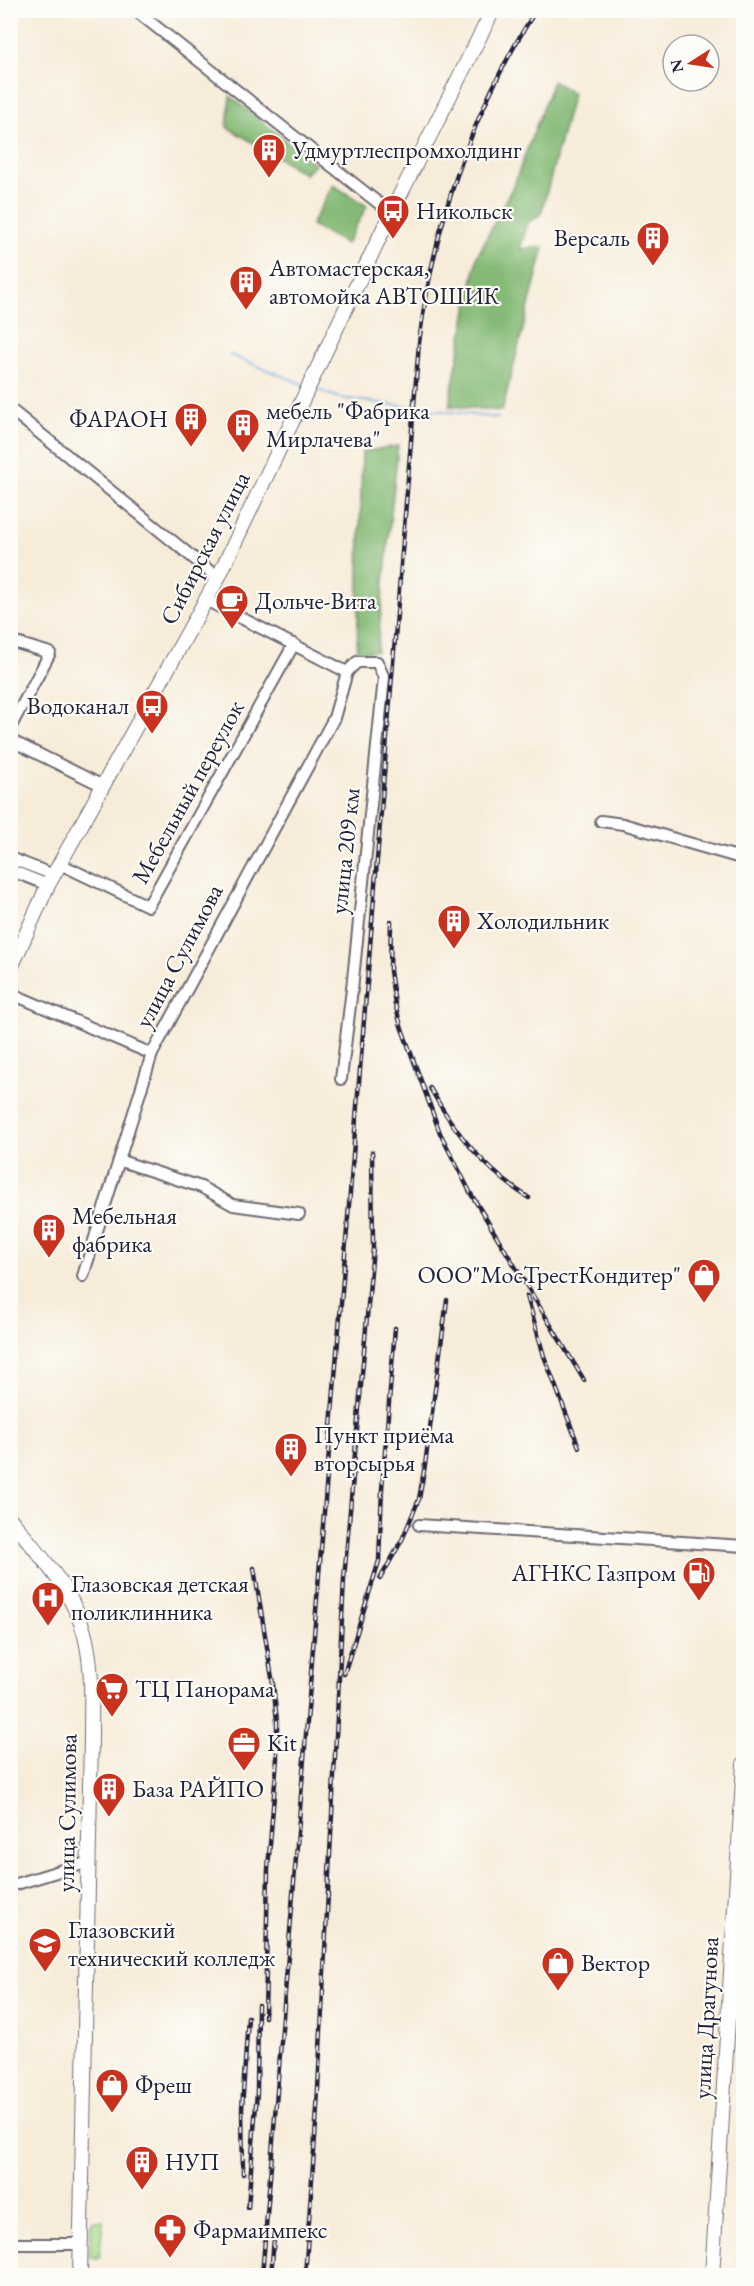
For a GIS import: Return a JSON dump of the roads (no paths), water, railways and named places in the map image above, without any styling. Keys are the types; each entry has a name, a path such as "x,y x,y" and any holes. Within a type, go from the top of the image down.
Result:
{"main road":[{"name":"Сибирская улица","path":"10,970 54,874 218,578 391,213 493,10"},
{"name":"улица Сулимова","path":"10,1520 46,1563 72,1602 84,1629 91,1667 80,2276"},
{"name":"улица Драгунова","path":"712,2276 729,2013 739,1925 744,1764"}],"street":[{"path":"135,10 391,213"},
{"path":"10,409 218,578"},
{"path":"206,600 347,672"},
{"path":"10,641 50,653 10,728"},
{"name":"Мебельный переулок","path":"54,874 148,906 294,644"},
{"name":"улица 209 км","path":"341,1079 384,678 377,662 357,662 347,672"},
{"name":"улица Сулимова","path":"83,1276 121,1161 152,1054 334,718 347,672"},
{"path":"10,741 103,786"},
{"path":"601,821 623,824 744,859"},
{"path":"10,858 54,874"},
{"path":"10,870 54,874"},
{"path":"10,993 152,1054"},
{"path":"121,1161 201,1187 232,1204 299,1214"},
{"path":"419,1524 744,1546"},
{"path":"10,1886 89,1862"},
{"path":"729,2013 744,2015"},
{"path":"10,2244 80,2244"}],"waterway":[{"path":"230,355 305,385"},
{"path":"313,388 340,398 498,418"}],"railway":[{"path":"262,2276 419,343 434,255 459,170 492,88 536,10"},
{"path":"391,921 390,971 395,1004 440,1133 471,1194 584,1380"},
{"path":"430,1088 472,1149 498,1175 529,1198"},
{"path":"305,2276 317,2109 344,1579 373,1248 372,1152"},
{"path":"527,1296 544,1356 579,1447"},
{"path":"380,1579 402,1540 419,1499 447,1300"},
{"path":"344,1674 379,1561 382,1489 395,1328"},
{"path":"254,1568 277,1721 277,1758 268,1869 265,2017"},
{"path":"248,2207 257,2092 258,2005"},
{"path":"243,2174 242,2109 248,2017"},
{"path":"271,2276 274,2237"}],"place":[{"name":"Удмуртлеспромхолдинг","path":"269,179"},
{"name":"Никольск","path":"393,240"},
{"name":"Версаль","path":"653,267"},
{"name":"Автомастерская, автомойка АВТОШИК","path":"246,311"},
{"name":"ФАРАОН","path":"191,448"},
{"name":"мебель \"Фабрика Мирлачева\"","path":"243,454"},
{"name":"Дольче-Вита","path":"232,630"},
{"name":"Водоканал","path":"152,735"},
{"name":"Холодильник","path":"454,950"},
{"name":"Мебельная фабрика","path":"49,1259"},
{"name":"ООО\"МосТрестКондитер\"","path":"704,1304"},
{"name":"Пункт приёма вторсырья","path":"291,1478"},
{"name":"АГНКС Газпром","path":"699,1602"},
{"name":"Глазовская детская поликлинника","path":"48,1627"},
{"name":"ТЦ Панорама","path":"112,1718"},
{"name":"Kit","path":"244,1772"},
{"name":"База РАЙПО","path":"109,1818"},
{"name":"Глазовский технический колледж","path":"45,1973"},
{"name":"Вектор","path":"558,1992"},
{"name":"Фреш","path":"112,2114"},
{"name":"НУП","path":"142,2191"},
{"name":"Фармаимпекс","path":"170,2259"}]}
